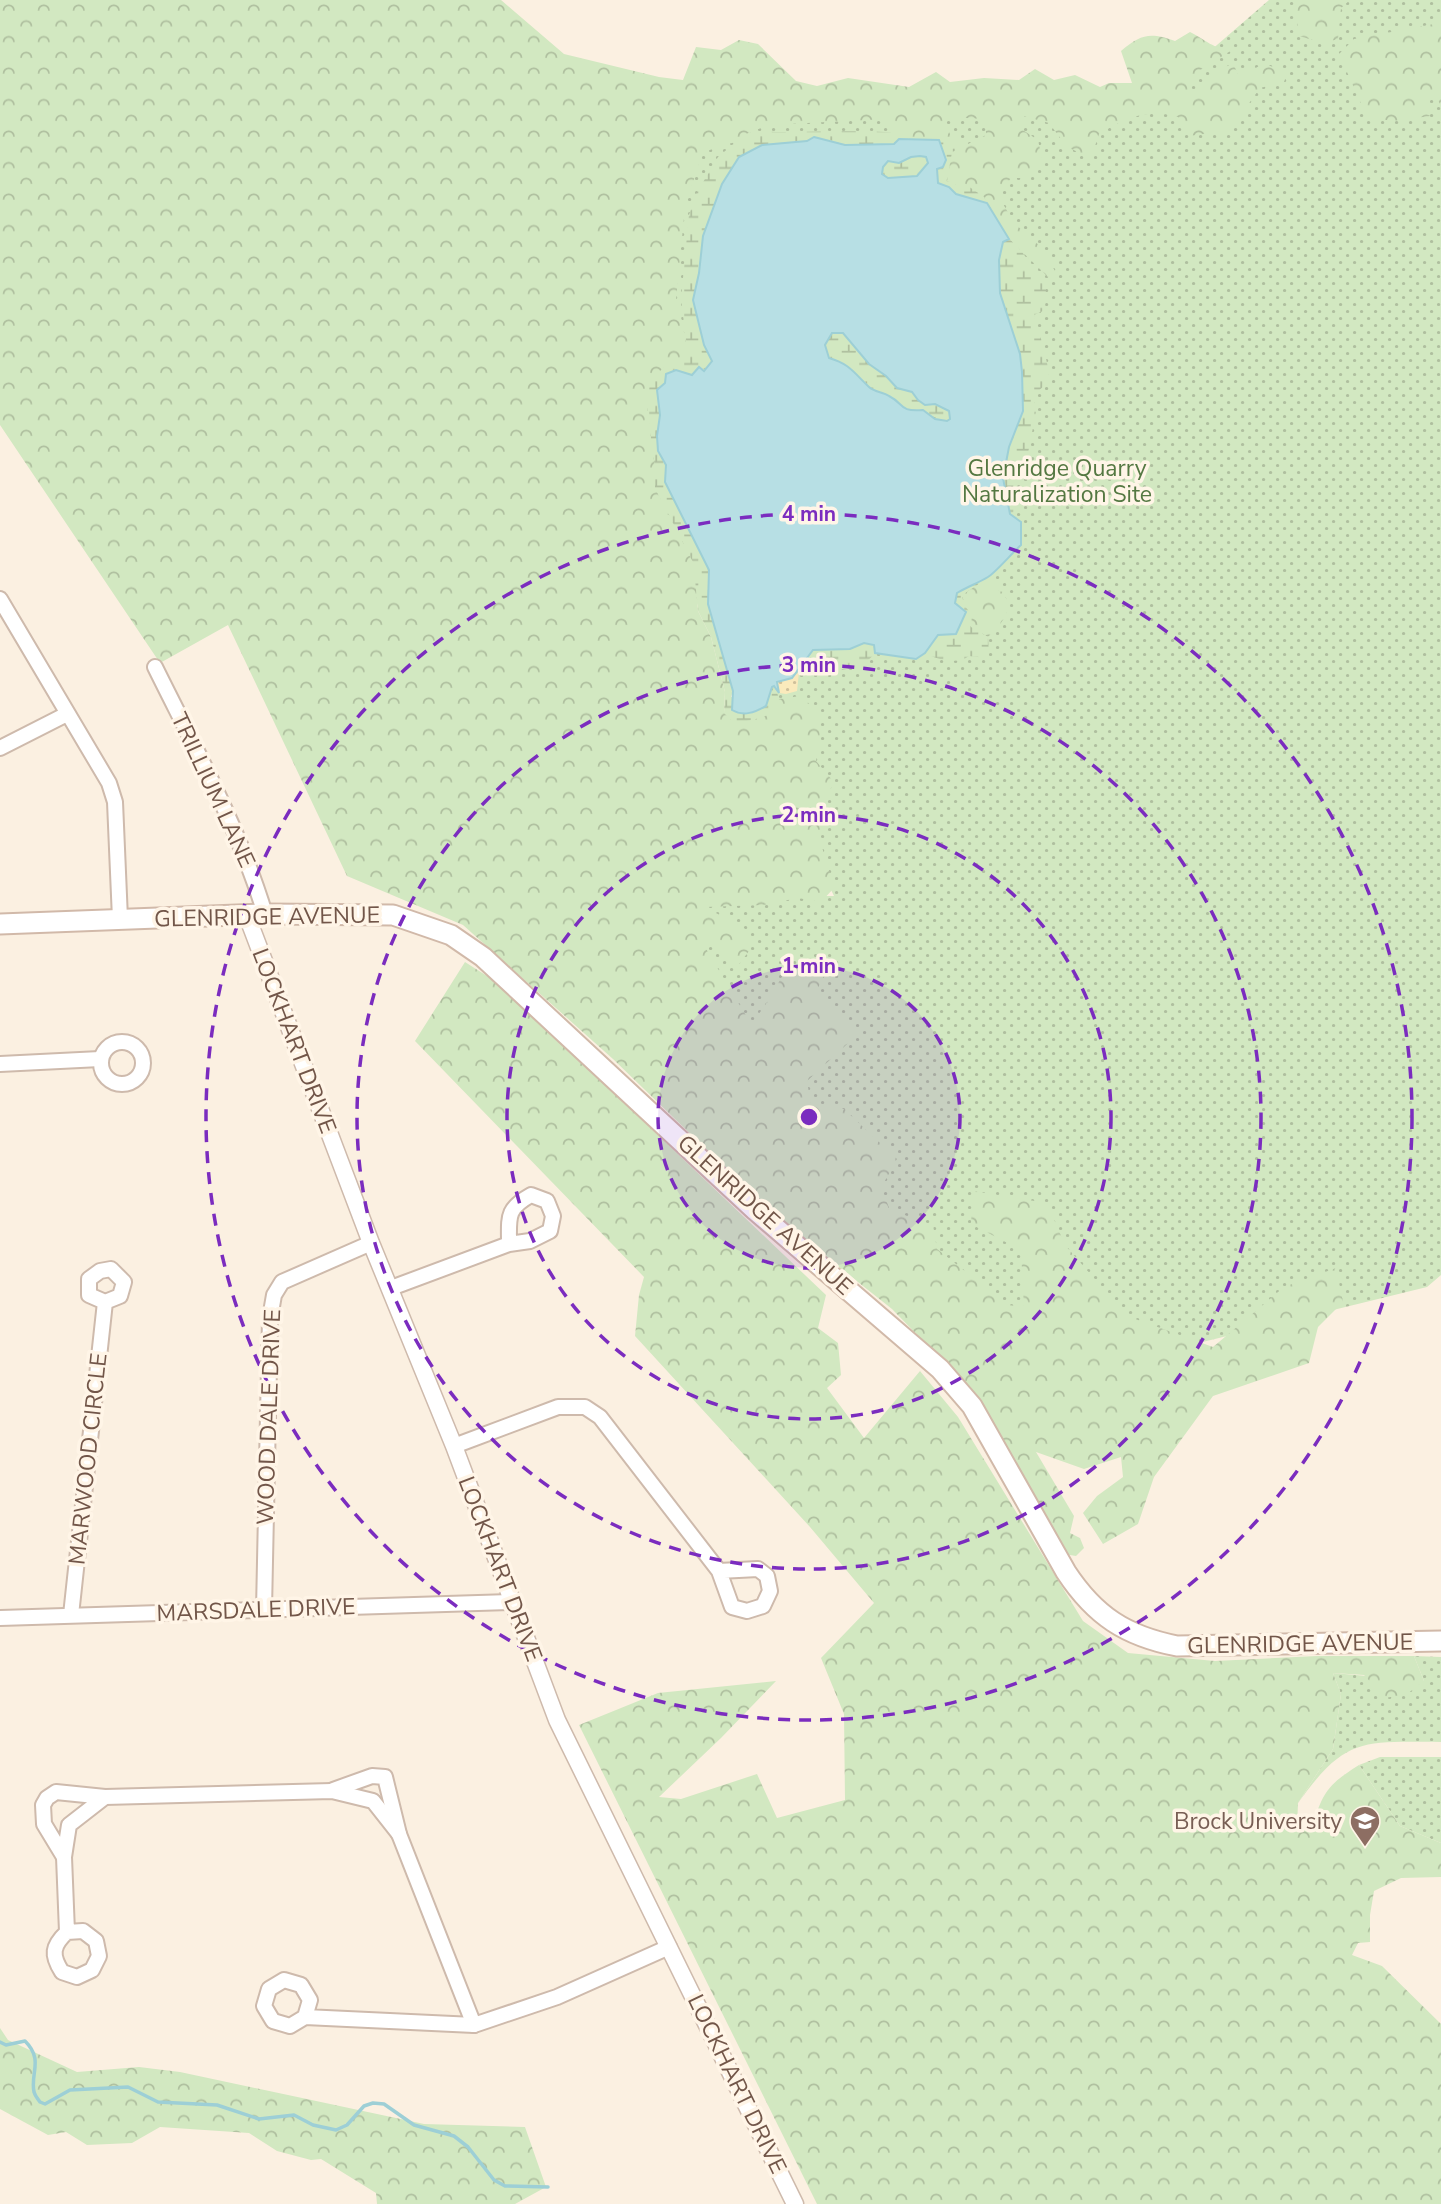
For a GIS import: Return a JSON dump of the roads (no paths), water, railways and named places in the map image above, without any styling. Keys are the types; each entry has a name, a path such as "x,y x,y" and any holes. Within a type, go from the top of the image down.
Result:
{"main road":[{"name":"GLENRIDGE AVENUE","path":"0,924 256,915 393,915 451,935 483,957 755,1210 940,1369 972,1406 1082,1597 1107,1619 1155,1642 1177,1646 1441,1641"}],"street":[{"path":"0,599 109,783 115,802 120,919"},
{"name":"TRILLIUM LANE","path":"155,667 254,877 256,915"},
{"path":"0,748 67,714"},
{"name":"LOCKHART DRIVE","path":"256,915 371,1243 454,1446 558,1720 670,1947 790,2202"},
{"path":"0,1063 100,1059"},
{"name":"WOOD DALE DRIVE","path":"264,1610 270,1318 274,1296 282,1282 371,1243"},
{"path":"391,1288 509,1244"},
{"name":"MARWOOD CIRCLE","path":"71,1615 105,1302"},
{"path":"454,1446 558,1407 585,1407 600,1417 719,1571"},
{"name":"MARSDALE DRIVE","path":"0,1618 513,1602"},
{"path":"331,1791 372,1776 385,1777 398,1833 474,2025"},
{"path":"64,1857 44,1824 43,1805 47,1798 56,1792 105,1797 331,1791 373,1801 398,1833"},
{"path":"67,1932 64,1857 69,1825 105,1797"},
{"path":"305,2017 474,2025 557,1997 670,1947"}],"water":[{"path":"814,137 845,145 894,144 899,139 939,140 946,160 943,167 937,169 938,183 949,187 956,194 987,203 1009,239 1003,242 999,260 1000,293 1020,354 1023,411 1009,447 1003,478 1010,514 1021,522 1021,545 991,575 957,593 955,603 966,612 956,634 938,635 925,653 916,659 875,653 874,645 864,643 850,649 813,650 792,678 777,682 779,693 772,687 766,706 754,712 741,713 732,710 733,691 708,604 709,570 665,482 666,465 658,451 660,415 657,390 665,383 666,374 676,370 692,375 699,367 704,371 712,361 704,345 693,300 703,236 722,184 739,157 762,145 807,141","holes":["920,156 926,157 928,163 917,176 888,178 882,174 888,161 899,163","832,333 843,333 869,364 897,388 912,392 925,405 935,404 949,411 950,419 935,419 923,410 905,409 889,396 871,389 847,366 829,358 825,345"]}],"waterway":[{"path":"0,2042 6,2045 25,2041 31,2048 35,2060 34,2092 40,2102 45,2104 70,2090 128,2087 158,2102 217,2105 259,2119 294,2115 313,2125 336,2130 347,2125 364,2106 384,2104 414,2125 454,2136 468,2147 494,2180 505,2186 548,2187"}],"place":[{"name":"Brock University","path":"1365,1848"}],"park label":[{"name":"Glenridge Quarry Naturalization Site","path":"1057,481"}]}
